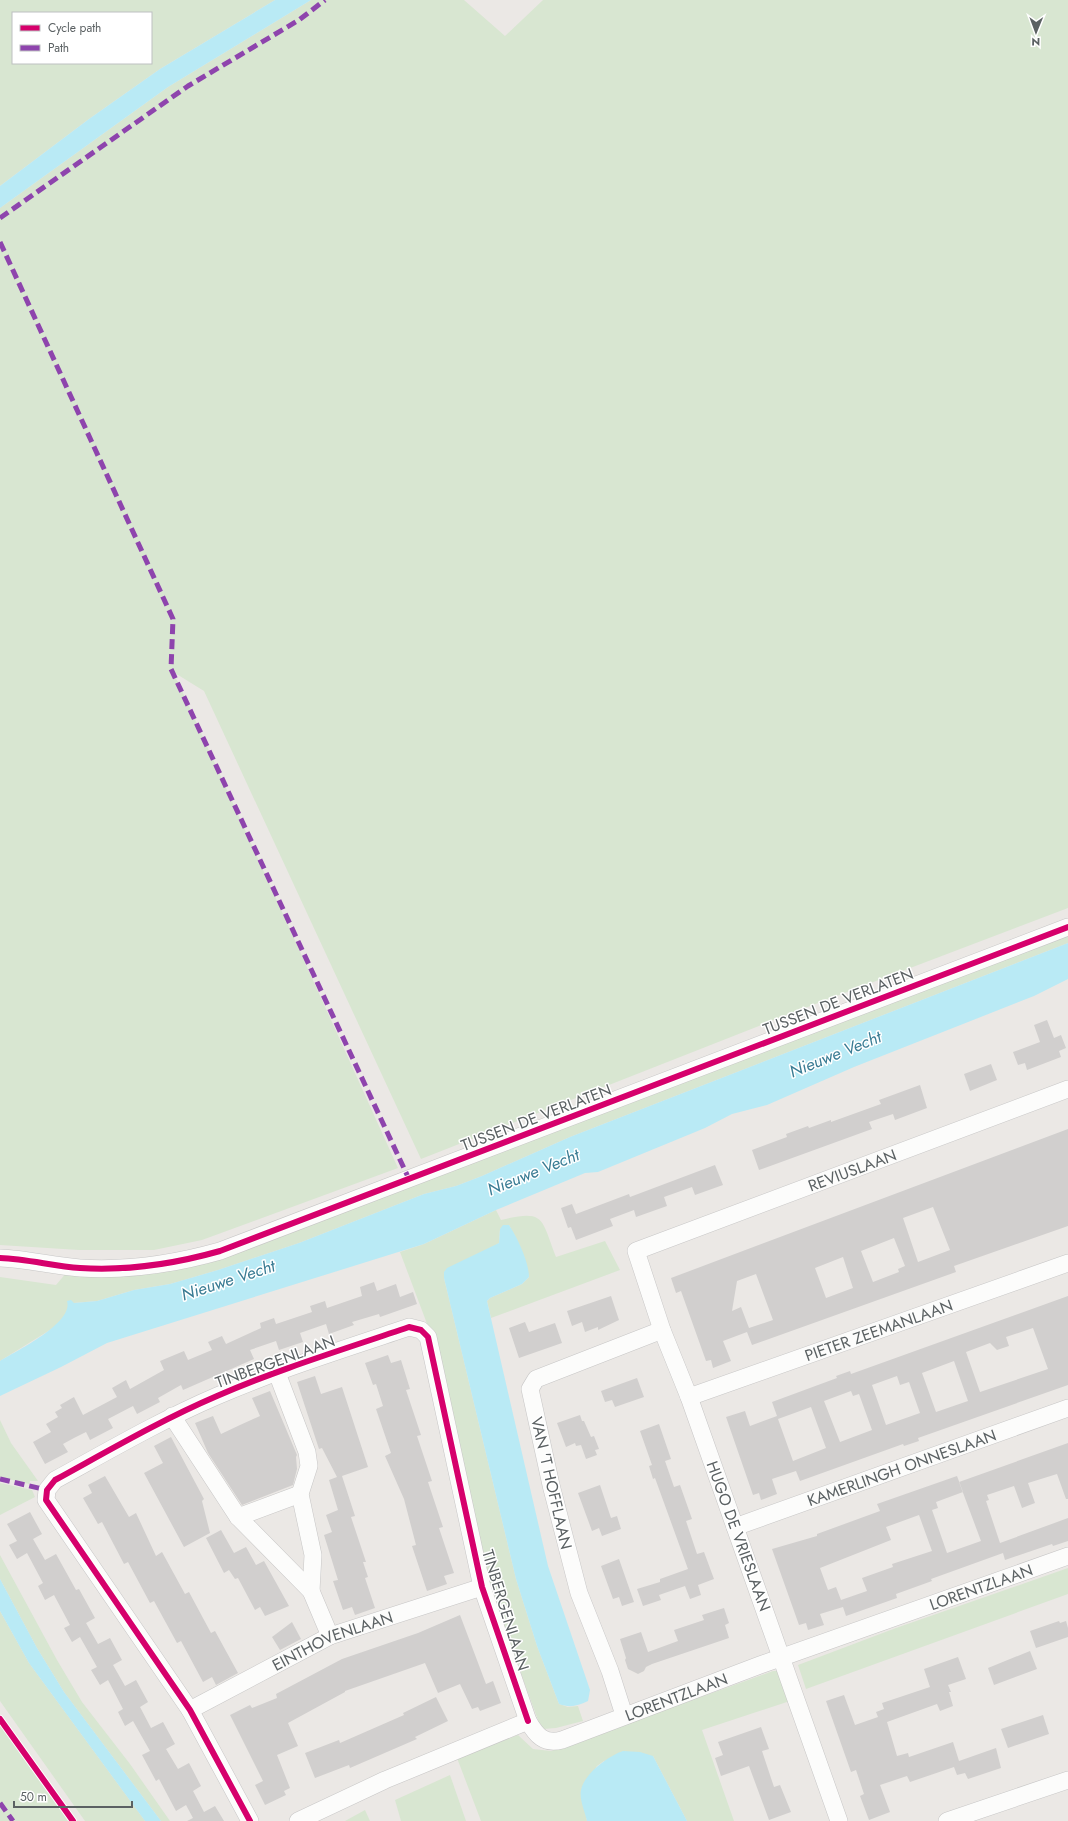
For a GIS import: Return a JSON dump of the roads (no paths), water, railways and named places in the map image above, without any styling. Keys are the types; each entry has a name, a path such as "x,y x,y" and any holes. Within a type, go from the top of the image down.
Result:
{"street":[{"name":"TUSSEN DE VERLATEN","path":"0,1258 78,1267 118,1268 178,1261 220,1251 1068,927"},
{"name":"REVIUSLAAN","path":"636,1251 1068,1089"},
{"name":"HUGO DE VRIESLAAN","path":"636,1251 662,1330 689,1397 839,1821"},
{"name":"PIETER ZEEMANLAAN","path":"689,1397 1068,1263"},
{"name":"TINBERGENLAAN","path":"250,1821 190,1710 46,1500 47,1490 55,1480 172,1416 219,1395 409,1326 421,1330 428,1337 482,1587 528,1721"},
{"name":"VAN 'T HOFFLAAN","path":"624,1715 610,1671 579,1593 551,1484 530,1389 536,1379 662,1330"},
{"path":"277,1373 307,1452 309,1466 300,1494 313,1555 311,1591"},
{"name":"KAMERLINGH ONNESLAAN","path":"735,1527 1068,1408"},
{"path":"172,1416 238,1517 311,1591 330,1636"},
{"path":"238,1517 300,1494"},
{"name":"LORENTZLAAN","path":"528,1721 538,1737 546,1741 555,1742 624,1715 1068,1556"},
{"name":"EINTHOVENLAAN","path":"190,1710 330,1636 482,1587"},
{"path":"298,1821 385,1780 528,1721"},
{"path":"947,1821 1068,1780"}],"water":[{"path":"275,0 311,0 168,87 0,208 0,186 89,119 160,69"},
{"name":"Nieuwe Vecht","path":"1068,943 1068,979 1034,996 854,1067 767,1105 732,1114 705,1128 598,1172 585,1173 496,1210 424,1244 107,1343 0,1396 0,1361 42,1336 53,1327 62,1318 67,1309 67,1301 71,1300 74,1303 97,1301 134,1290 170,1284 299,1243 424,1194 456,1186 482,1176 570,1137"},
{"path":"503,1225 509,1225 516,1236 525,1257 529,1277 522,1284 490,1298 487,1301 548,1566 590,1690 588,1701 574,1706 559,1704 537,1646 516,1579 444,1278 444,1272 447,1268 499,1243 500,1229"},
{"path":"0,1579 37,1648 64,1692 161,1821 145,1821 29,1663 0,1611"},
{"path":"623,1751 640,1752 653,1756 687,1821 587,1821 582,1806 581,1797 583,1784 592,1772 604,1761"}]}
